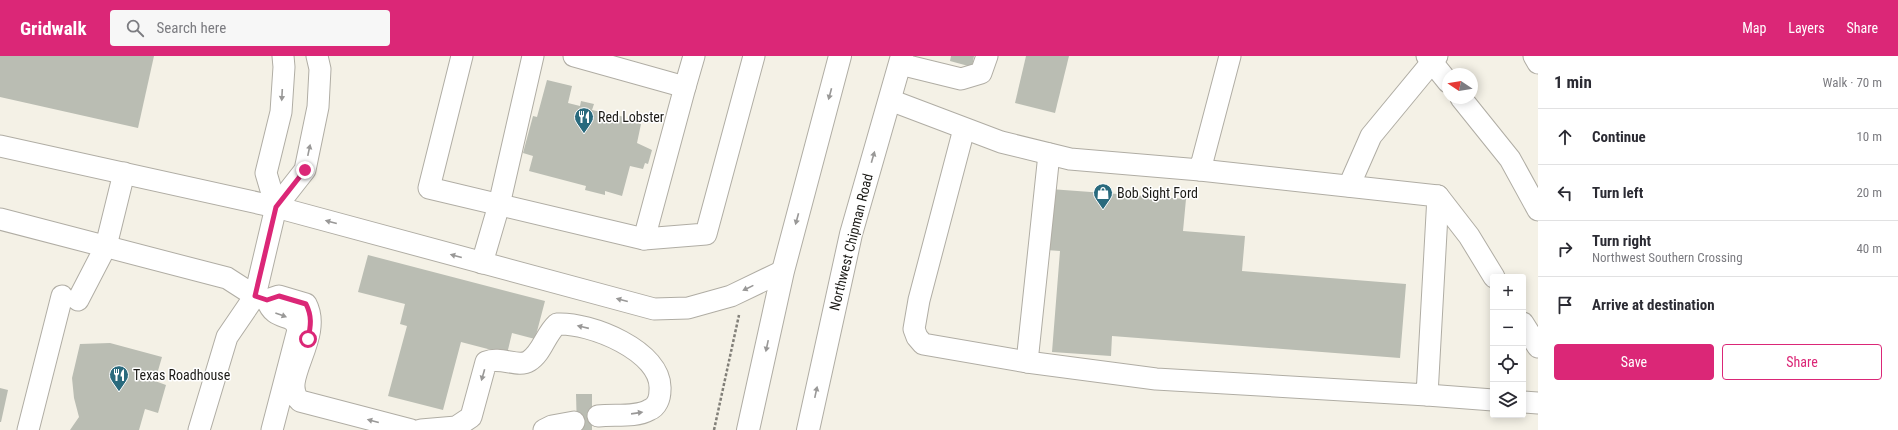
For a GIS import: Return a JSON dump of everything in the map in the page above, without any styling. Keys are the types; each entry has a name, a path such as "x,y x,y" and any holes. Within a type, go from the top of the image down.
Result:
{"main road":[{"path":"748,430 783,271 840,56"},
{"name":"Northwest Chipman Road","path":"808,430 851,234 901,60"}],"street":[{"path":"261,298 276,207 266,174 282,112 284,67 282,56"},
{"path":"276,207 305,170 318,107 320,69 317,56"},
{"path":"462,56 429,188 644,239 706,234 754,56"},
{"path":"482,263 499,205 534,56"},
{"path":"574,56 685,87"},
{"path":"644,239 694,56"},
{"path":"901,60 961,79 981,73 987,56"},
{"path":"1200,170 1230,56"},
{"path":"1534,56 1538,63"},
{"path":"1349,186 1371,136 1429,57 1442,74"},
{"path":"890,100 1002,142 1070,159 1200,170 1438,196 1469,236 1492,274"},
{"path":"1466,104 1510,159 1538,210"},
{"path":"964,129 919,300 914,329 917,338 922,344 1027,362 1156,379 1490,400"},
{"path":"0,146 276,207 654,309 688,308 735,294 783,271"},
{"path":"1027,362 1050,154"},
{"path":"28,430 70,298 106,246 124,174"},
{"path":"1427,395 1438,196"},
{"path":"0,219 227,278 261,298 273,312 292,319 297,325 298,330 272,430"},
{"path":"199,430 227,337 240,316 261,298 279,296 306,304 311,313 311,324 308,339 292,389 295,397 300,401 411,430"},
{"path":"421,430 456,427 471,417 486,362 494,359 525,363 539,351 544,340 556,324 567,323 592,329 627,345 651,363 658,374 660,394 656,405 650,410 640,413 598,416"},
{"path":"1526,328 1538,347"},
{"path":"1526,402 1538,403"},
{"path":"544,430 552,426 574,422"}],"path":[{"path":"714,430 740,309 735,294"}],"building":[{"path":"0,56 154,56 138,128 0,97"},
{"path":"951,56 974,56 972,67 950,61"},
{"path":"1026,56 1069,56 1055,113 1015,103"},
{"name":"Red Lobster","path":"547,80 572,86 568,103 580,106 581,101 594,104 592,110 625,117 624,120 641,124 637,143 652,150 648,164 645,163 643,169 630,166 622,196 605,191 605,195 585,190 586,186 529,171 533,156 523,153 533,116 537,117"},
{"path":"1050,189 1186,199 1183,231 1245,236 1242,271 1406,284 1400,358 1112,336 1111,356 1052,352 1060,251 1046,250"},
{"path":"368,255 545,301 535,339 512,333 507,354 461,342 443,410 388,396 407,326 400,324 405,304 358,292"},
{"name":"Texas Roadhouse","path":"110,343 162,357 155,381 166,385 158,413 145,409 139,430 70,430 79,417 74,398 72,378 80,344"},
{"path":"0,388 8,390 1,422 0,422"},
{"path":"576,394 592,394 592,430 577,430"}],"place":[{"name":"Red Lobster","path":"584,134"},
{"name":"Bob Sight Ford","path":"1103,210"},
{"name":"Texas Roadhouse","path":"119,392"}],"route":[{"path":"305,170 276,207 255,296 267,300 279,296 306,304 311,313 311,324 308,339"}]}
